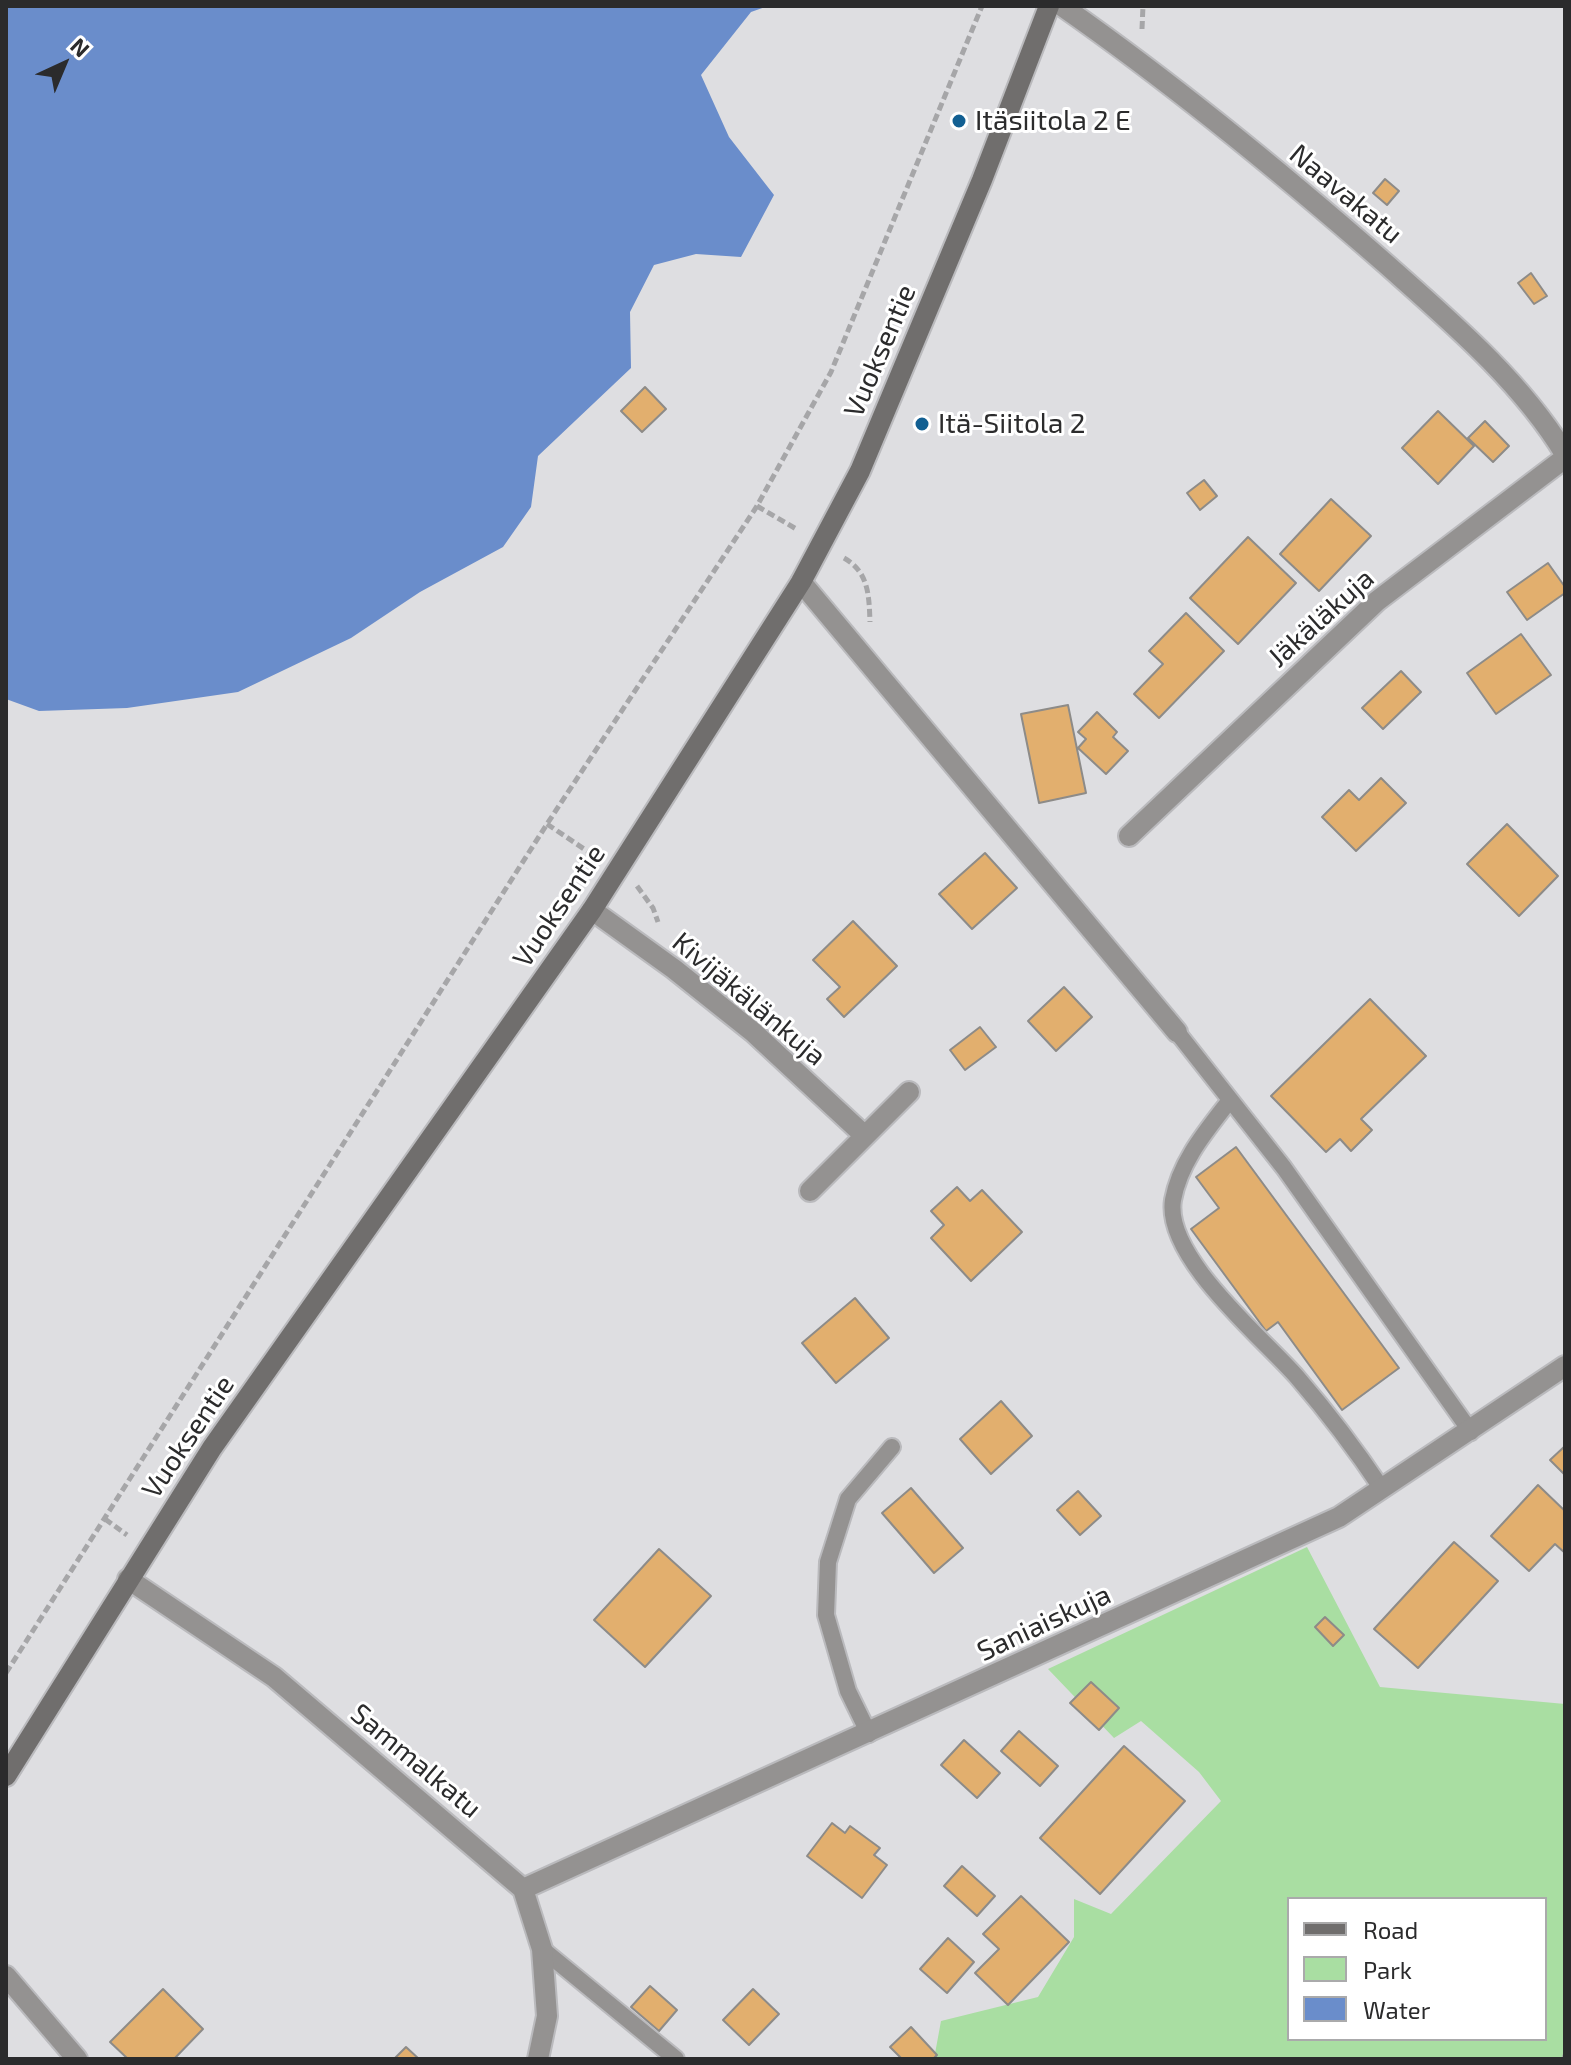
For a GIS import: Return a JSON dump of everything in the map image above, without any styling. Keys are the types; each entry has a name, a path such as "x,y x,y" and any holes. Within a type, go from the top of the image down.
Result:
{"street":[{"name":"Vuoksentie","path":"6,1776 212,1448 592,910 801,582 860,471 976,194 1049,6"},
{"name":"Naavakatu","path":"1062,6 1141,61 1226,129 1437,309 1545,421 1565,456"},
{"name":"Jäkäläkuja","path":"1129,836 1377,601 1565,456"},
{"path":"801,582 1177,1032"},
{"name":"Kivijäkälänkuja","path":"592,910 674,969 753,1032 865,1136"},
{"path":"810,1191 909,1092"},
{"name":"Saniaiskuja","path":"523,1889 869,1734 1339,1517 1471,1432 1565,1366"},
{"name":"Sammalkatu","path":"128,1579 274,1677 523,1889"},
{"path":"523,1889 542,1949 547,2016 538,2059"},
{"path":"6,1976 77,2059"}],"lane":[{"path":"1177,1032 1284,1168 1471,1432"},
{"path":"1230,1100 1190,1152 1172,1202 1181,1243 1220,1298 1294,1374 1349,1439 1382,1489"},
{"path":"869,1734 848,1691 826,1615 828,1562 848,1499 892,1447"},
{"path":"542,1949 676,2059"}],"path":[{"path":"6,1673 555,811 757,506 831,372 982,6"}],"green space":[{"path":"1307,1547 1380,1687 1565,1704 1565,2059 934,2059 941,2021 1038,1997 1074,1937 1074,1899 1111,1914 1221,1801 1199,1772 1141,1721 1114,1738 1048,1669"}],"water":[{"path":"6,6 768,6 751,12 701,75 729,137 774,195 741,257 696,254 654,265 630,312 631,368 538,456 531,507 503,547 420,592 351,638 238,692 127,708 39,711 6,699"}],"building":[{"path":"1385,179 1399,191 1387,205 1373,193"},
{"path":"1531,273 1547,296 1534,304 1518,283"},
{"path":"645,387 666,409 642,432 621,411"},
{"path":"1438,411 1474,446 1438,484 1402,448"},
{"path":"1485,421 1509,446 1493,462 1468,438"},
{"path":"1204,480 1217,496 1200,510 1187,493"},
{"path":"1331,499 1371,536 1319,591 1280,554"},
{"path":"1248,537 1296,583 1238,644 1190,598"},
{"path":"1548,563 1565,587 1565,593 1527,620 1507,592"},
{"path":"1186,613 1224,651 1159,718 1134,694 1163,664 1149,651"},
{"path":"1521,634 1551,675 1496,714 1467,673"},
{"path":"1401,671 1421,692 1383,729 1362,708"},
{"path":"1068,705 1086,793 1039,803 1021,714"},
{"path":"1097,712 1117,732 1113,737 1128,751 1106,774 1078,748 1086,739 1078,732"},
{"path":"1381,778 1406,803 1356,851 1322,817 1349,790 1359,800"},
{"path":"1507,824 1558,876 1519,916 1467,864"},
{"path":"985,853 1017,888 972,929 939,894"},
{"path":"853,921 897,966 844,1017 827,999 840,987 813,960"},
{"path":"1064,987 1092,1017 1056,1051 1028,1021"},
{"path":"1370,999 1426,1056 1361,1119 1372,1130 1351,1151 1340,1139 1326,1152 1271,1096"},
{"path":"980,1027 996,1047 965,1070 950,1050"},
{"path":"1236,1147 1399,1368 1342,1410 1278,1322 1266,1331 1191,1229 1219,1208 1196,1177"},
{"path":"957,1187 970,1201 982,1190 1022,1232 971,1281 931,1238 944,1225 931,1211"},
{"path":"855,1298 889,1338 836,1383 802,1343"},
{"path":"1001,1401 1032,1436 991,1474 960,1439"},
{"path":"1565,1446 1565,1475 1550,1460"},
{"path":"1538,1485 1565,1511 1565,1553 1555,1544 1529,1571 1491,1536"},
{"path":"911,1488 963,1548 934,1573 882,1513"},
{"path":"1078,1491 1101,1516 1080,1535 1057,1510"},
{"path":"1454,1542 1498,1581 1418,1668 1374,1629"},
{"path":"659,1549 711,1596 645,1667 594,1620"},
{"path":"1325,1617 1344,1635 1333,1646 1315,1627"},
{"path":"1091,1682 1119,1708 1099,1730 1070,1703"},
{"path":"1019,1731 1058,1766 1040,1786 1001,1751"},
{"path":"964,1740 1000,1773 977,1798 941,1765"},
{"path":"1124,1746 1185,1801 1100,1894 1040,1838"},
{"path":"832,1823 845,1833 850,1826 880,1848 874,1855 887,1865 862,1898 807,1856"},
{"path":"962,1866 995,1896 977,1916 944,1886"},
{"path":"1021,1896 1069,1942 1008,2005 975,1973 999,1949 983,1934"},
{"path":"948,1938 974,1962 947,1993 920,1969"},
{"path":"650,1986 677,2010 659,2031 631,2007"},
{"path":"163,1989 203,2029 174,2059 128,2059 110,2042"},
{"path":"753,1989 779,2014 749,2045 723,2020"},
{"path":"911,2027 937,2055 933,2059 902,2059 890,2047"},
{"path":"406,2047 419,2059 394,2059"}],"place":[{"name":"Itäsiitola 2 E","path":"959,121"},
{"name":"Itä-Siitola 2","path":"922,424"}]}
